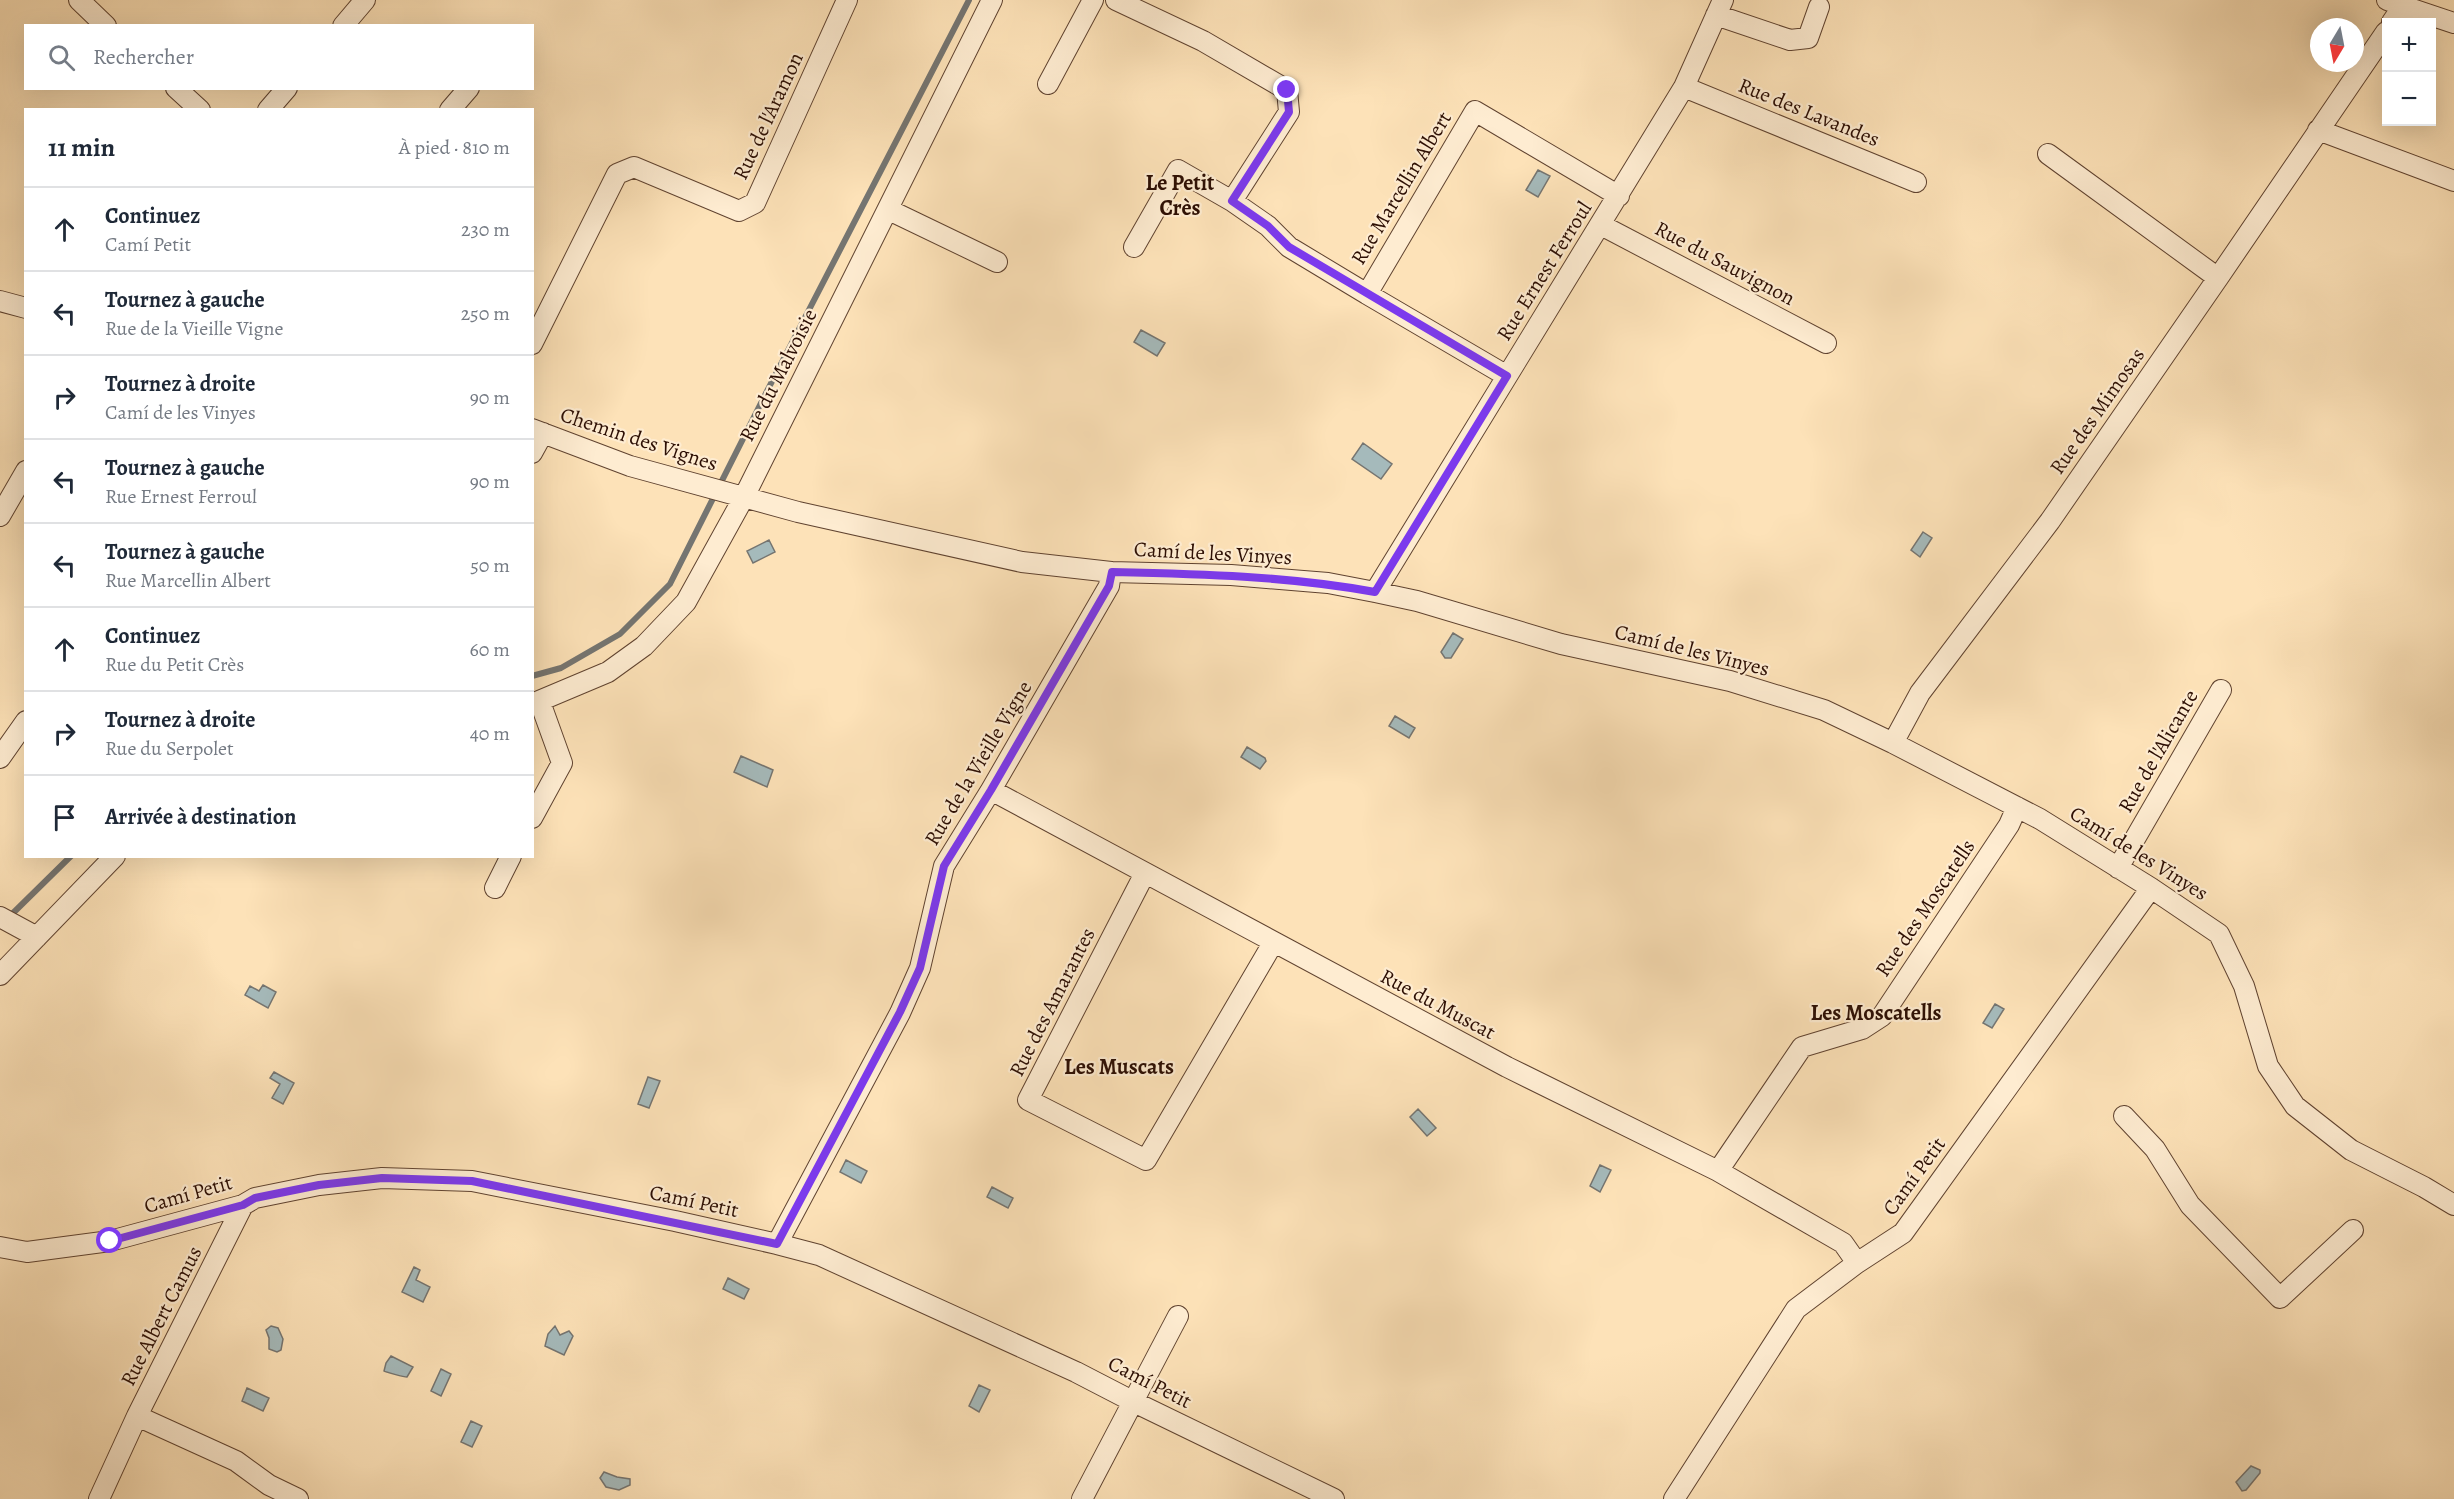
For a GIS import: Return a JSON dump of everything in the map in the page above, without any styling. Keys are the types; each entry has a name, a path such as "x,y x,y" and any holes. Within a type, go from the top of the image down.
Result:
{"street":[{"path":"79,0 104,24"},
{"path":"345,24 365,0"},
{"name":"Rue de l'Aramon","path":"534,340 617,174 634,167 739,211 755,202 848,0"},
{"name":"Rue du Malvoisie","path":"536,703 608,672 644,646 686,602 738,495 889,210 992,0"},
{"path":"1048,84 1093,0"},
{"path":"1116,0 1203,41 1287,90 1289,112 1232,201"},
{"path":"2393,18 2395,3 2454,23"},
{"path":"1719,8 1790,40 1808,38 1819,7"},
{"name":"Rue Ernest Ferroul","path":"1375,592 1684,87 1719,8"},
{"name":"Rue des Mimosas","path":"1893,742 1920,693 2049,521 2382,38"},
{"name":"Rue des Lavandes","path":"1684,87 1916,182"},
{"path":"178,90 198,108"},
{"path":"270,108 285,90"},
{"path":"452,108 467,90"},
{"name":"Rue Marcellin Albert","path":"1507,376 1367,294 1475,111 1619,196"},
{"path":"2318,130 2454,181"},
{"path":"2048,154 2218,278"},
{"path":"1134,247 1178,170 1232,201 1268,226 1289,247 1367,294"},
{"path":"889,210 997,261"},
{"name":"Rue du Sauvignon","path":"1601,225 1827,343"},
{"path":"0,301 24,307"},
{"path":"534,446 538,431"},
{"name":"Chemin des Vignes","path":"538,431 630,466 738,495"},
{"path":"0,516 24,474"},
{"name":"Camí de les Vinyes","path":"738,495 804,513 1023,562 1112,572 1231,575 1328,583 1375,592 1417,601 1561,644 1730,681 1824,710 1893,742 2017,807 2151,888 2219,934 2244,986 2268,1066 2295,1106 2351,1150 2454,1205"},
{"name":"Rue de la Vieille Vigne","path":"777,1244 900,1012 920,968 944,866 991,790 1109,586 1112,572"},
{"name":"Rue de l'Alicante","path":"2118,868 2221,690"},
{"path":"534,814 562,763 536,703"},
{"path":"0,758 24,724"},
{"name":"Rue du Muscat","path":"991,790 1507,1067 1718,1171 1843,1243 1857,1263"},
{"name":"Rue des Moscatells","path":"1718,1171 1802,1047 1862,1029 1882,1016 2009,825 2017,807"},
{"path":"0,975 30,933 113,858"},
{"path":"495,888 511,858"},
{"name":"Rue des Amarantes","path":"1145,873 1028,1100 1146,1160 1273,943"},
{"name":"Camí Petit","path":"1674,1499 1796,1309 1857,1263 1903,1233 2151,888"},
{"path":"0,917 30,933"},
{"path":"2124,1116 2155,1149 2190,1205 2280,1298 2353,1230"},
{"name":"Camí Petit","path":"0,1247 27,1252 110,1241 243,1205 255,1198 319,1185 382,1178 472,1181 777,1244 819,1255 1076,1372 1334,1499"},
{"name":"Rue Albert Camus","path":"99,1499 137,1416 243,1205"},
{"path":"1082,1499 1178,1316"},
{"name":"Rue Albert Camus","path":"137,1416 236,1461 269,1485 298,1499"}],"shaded area":[{"path":"1538,170 1550,176 1538,197 1526,190"},
{"path":"1141,330 1165,343 1157,356 1134,342"},
{"path":"1363,443 1392,464 1381,479 1352,459"},
{"path":"1923,532 1932,538 1920,557 1911,550"},
{"path":"769,540 775,552 753,563 747,551"},
{"path":"1453,633 1463,639 1451,658 1445,658 1441,652"},
{"path":"1395,716 1415,728 1409,738 1389,726"},
{"path":"1247,747 1265,758 1266,761 1260,769 1241,757"},
{"path":"741,756 773,770 767,787 734,772"},
{"path":"263,985 276,992 268,1008 245,995 250,986 259,991"},
{"path":"1995,1004 2004,1009 1992,1028 1983,1023"},
{"path":"274,1072 294,1083 283,1104 272,1098 280,1084 270,1078"},
{"path":"648,1077 660,1081 649,1108 638,1104"},
{"path":"1418,1109 1436,1128 1427,1136 1410,1117"},
{"path":"846,1160 867,1171 861,1183 840,1172"},
{"path":"1600,1165 1611,1170 1600,1192 1590,1186"},
{"path":"992,1187 1013,1198 1008,1208 987,1197"},
{"path":"414,1267 420,1270 416,1280 430,1287 423,1302 402,1292"},
{"path":"728,1278 749,1289 744,1299 723,1289"},
{"path":"271,1326 278,1328 283,1339 281,1350 277,1352 269,1349 266,1330"},
{"path":"555,1326 560,1335 569,1331 573,1336 564,1355 545,1346 548,1334"},
{"path":"391,1356 413,1367 407,1377 384,1371"},
{"path":"441,1369 451,1374 441,1396 431,1391"},
{"path":"979,1385 990,1390 979,1412 969,1406"},
{"path":"247,1388 269,1398 263,1411 242,1401"},
{"path":"471,1421 482,1426 472,1447 461,1442"},
{"path":"2251,1466 2260,1470 2260,1473 2246,1490 2242,1491 2236,1482"},
{"path":"604,1472 630,1479 630,1485 619,1490 606,1487 600,1478"}],"waterway":[{"path":"534,675 561,668 620,634 670,584 969,0"},
{"path":"9,917 69,858"}],"district":[{"name":"Le Petit Crès","path":"1180,194"},
{"name":"Les Moscatells","path":"1876,1012"},
{"name":"Les Muscats","path":"1119,1066"}],"route":[{"path":"110,1241 243,1205 255,1198 319,1185 382,1178 472,1181 675,1221 777,1244 900,1012 920,968 944,866 991,790 1109,586 1112,572 1231,575 1328,583 1375,592 1507,376 1289,247 1268,226 1232,201 1289,112 1287,90"}]}
